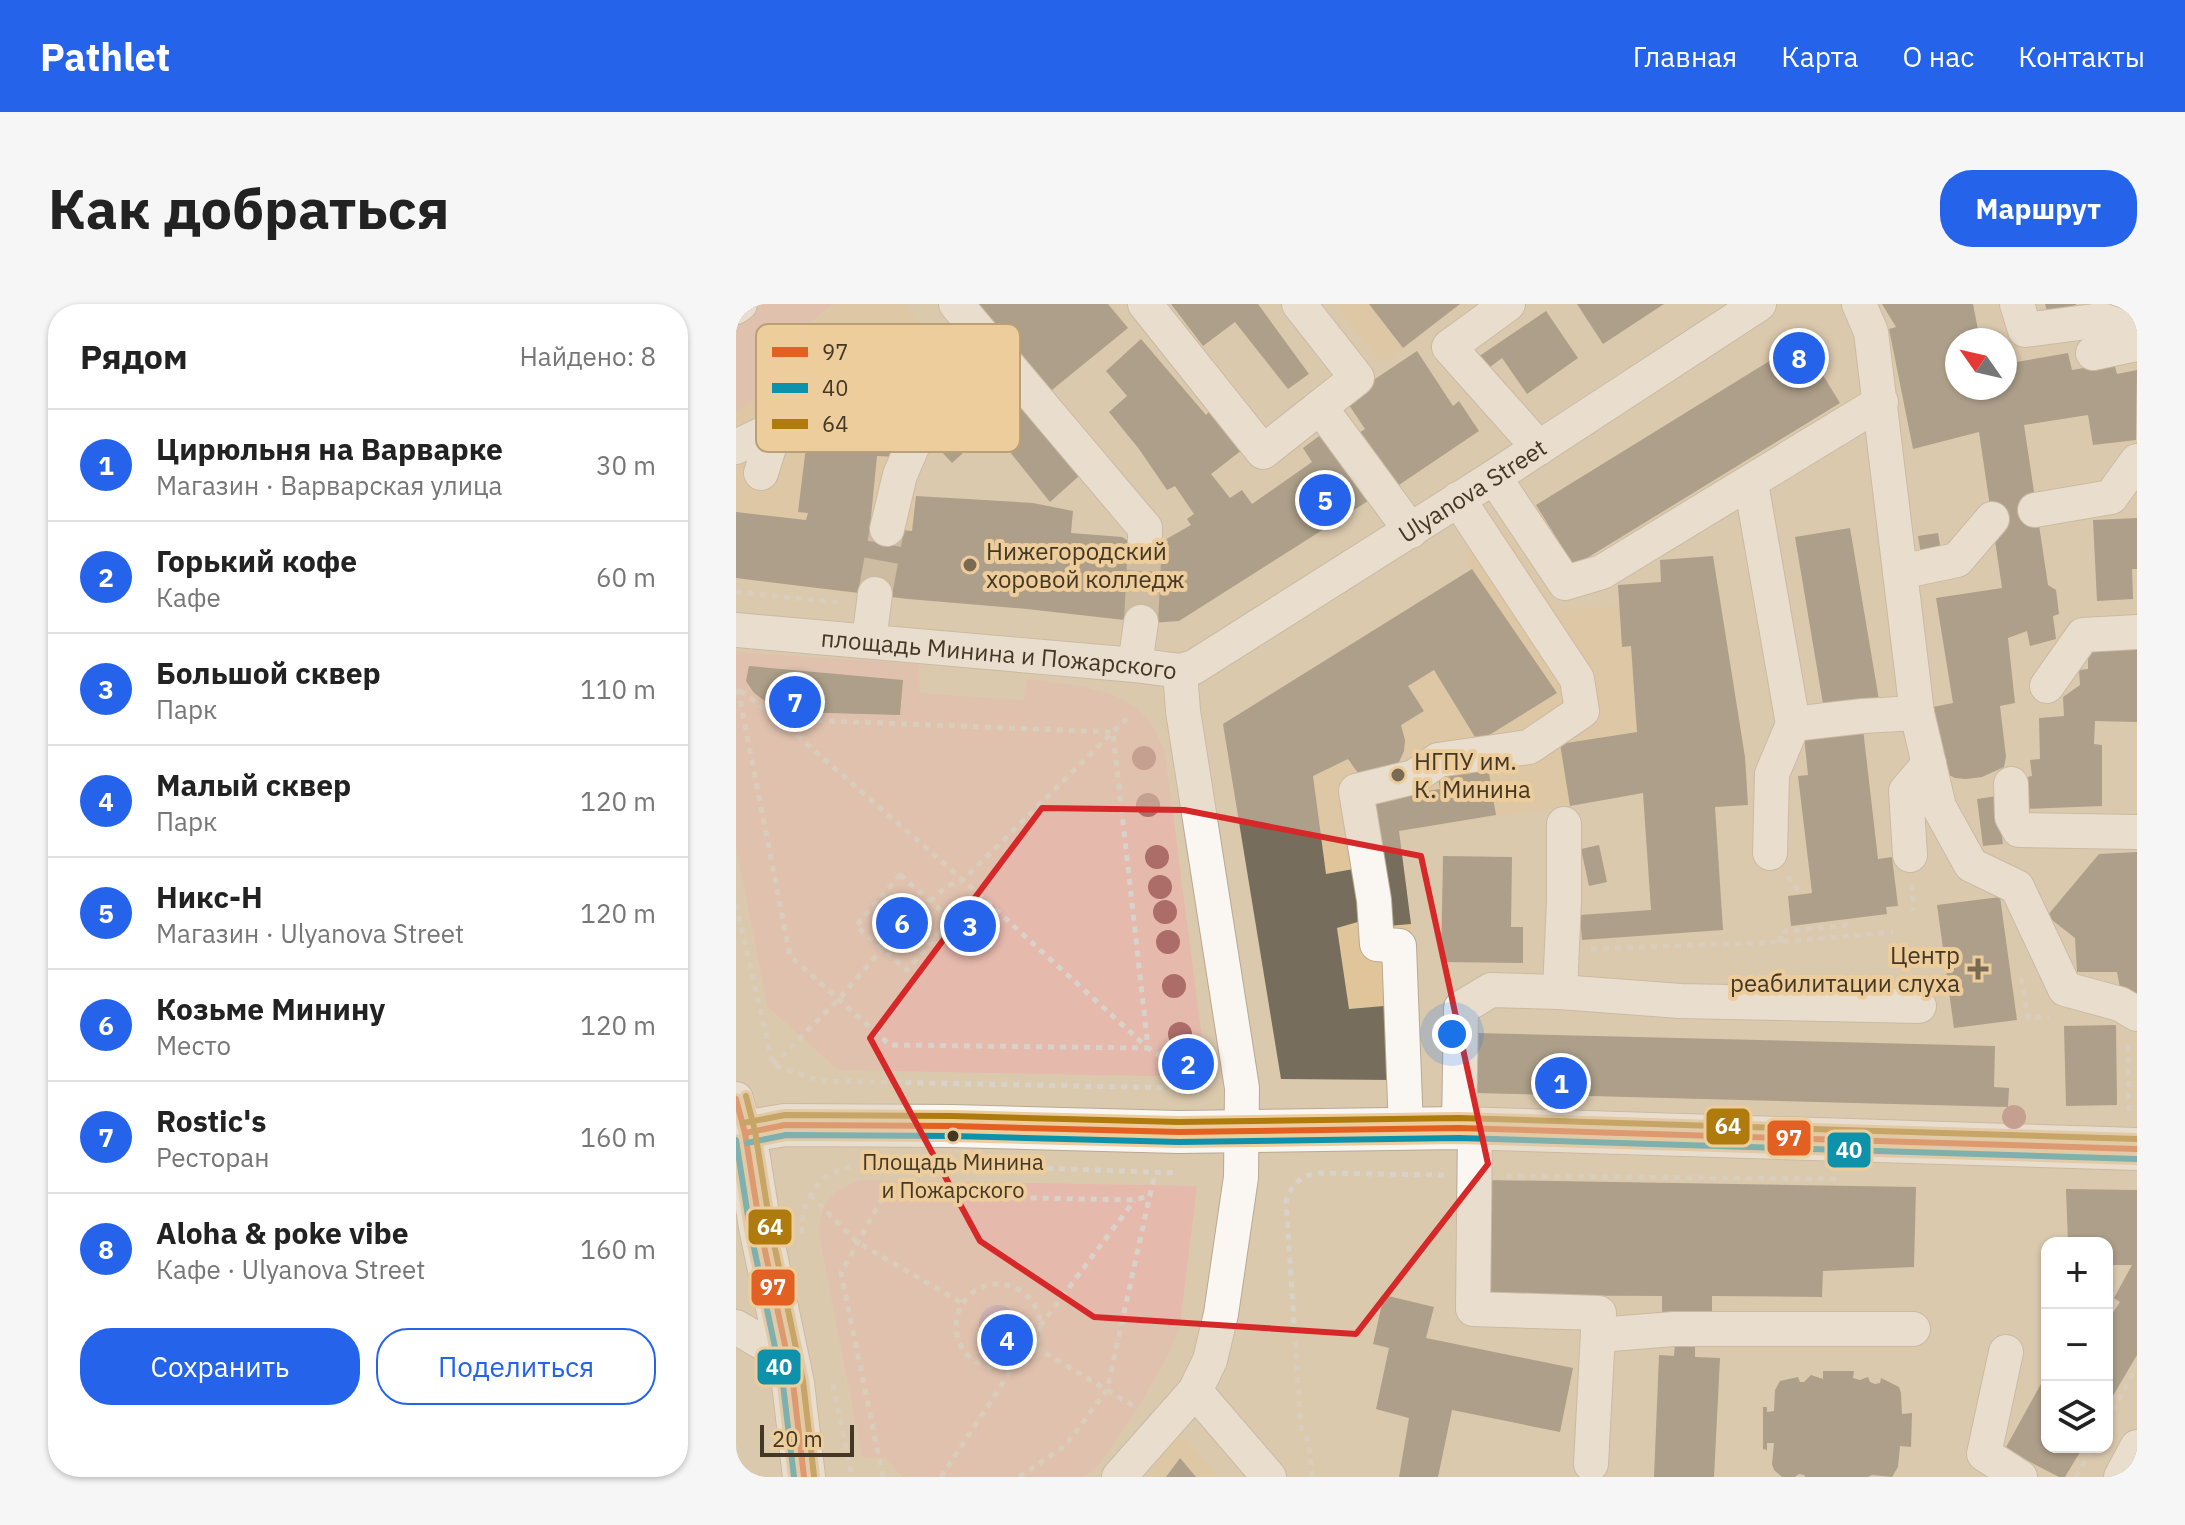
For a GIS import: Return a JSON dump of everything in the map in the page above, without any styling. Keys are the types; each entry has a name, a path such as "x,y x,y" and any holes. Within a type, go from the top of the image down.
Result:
{"main road":[{"path":"804,1477 813,1383 760,1227 739,1122 1179,1132 1467,1128 2133,1136"}],"street":[{"path":"956,304 973,324"},
{"path":"1145,304 1263,452 1357,378 1299,304"},
{"path":"1508,304 1449,347 1539,448"},
{"path":"1859,304 1871,332 1917,713 1939,807 1971,865 2008,883"},
{"path":"2017,304 2025,330 2102,320 2137,332"},
{"name":"Ulyanova Street","path":"1180,671 1194,667 1411,531 1539,448 1741,309"},
{"path":"2093,353 2137,344"},
{"path":"1020,380 1145,528 1145,542"},
{"path":"1494,477 1565,583 1602,572 1881,402"},
{"path":"1320,407 1411,531"},
{"path":"736,447 756,437"},
{"path":"761,473 768,452"},
{"path":"887,529 900,475 910,452"},
{"path":"2035,510 2111,497 2137,461"},
{"path":"1751,483 1793,724 1772,774 1770,853"},
{"path":"1406,1129 1399,946 1377,944 1374,900 1356,791 1414,777 1438,760 1529,747 1582,711 1577,679 1458,499"},
{"path":"1900,572 1957,560 1992,519"},
{"path":"869,641 875,594"},
{"path":"1135,665 1141,622"},
{"name":"площадь Минина и Пожарского","path":"736,630 1180,671 1183,711 1242,1088 1241,1177 1221,1314 1210,1360 1195,1391 1119,1477"},
{"path":"2047,686 2083,635 2137,632"},
{"path":"1793,724 1917,713"},
{"path":"1910,855 1906,791 1929,764"},
{"path":"2011,784 2012,817 2006,838 2008,883 2065,989 2120,1004 2133,1027"},
{"path":"1560,992 1564,824"},
{"path":"2006,838 2137,832"},
{"path":"1591,1464 1599,1313 1473,1309 1474,1176 1467,1128 1461,1008 1491,990 1680,1001 1919,1006"},
{"path":"736,1327 768,1346 813,1383"},
{"path":"1598,1335 1674,1329 1913,1329"},
{"path":"2006,1352 1984,1454 2020,1477"},
{"path":"1195,1391 1269,1477"}],"path":[{"path":"737,688 778,719 963,880 1148,1048 1165,1059 1180,1088 821,1081 773,1065"},
{"path":"737,688 790,956 890,1045 1148,1048"},
{"path":"930,901 947,886 963,880 1131,714"},
{"path":"778,719 1113,732"},
{"path":"1113,732 1148,1048"},
{"path":"900,875 951,919 907,970 883,949 856,926 900,875"},
{"path":"736,904 773,1065"},
{"path":"1780,942 1780,932 1845,925 1846,919"},
{"path":"1562,950 1780,942 1893,932"},
{"path":"773,1065 839,999 895,934"},
{"path":"2021,975 2028,1018 2058,1017"},
{"path":"2133,1027 2133,1136"},
{"path":"804,1245 801,1230 803,1212 810,1195 830,1174 862,1162"},
{"path":"1001,1167 1178,1173"},
{"path":"1019,1477 1065,1446 1107,1390 1155,1172"},
{"path":"1312,1477 1309,1443 1301,1428 1286,1202 1297,1180 1314,1173 1853,1180"},
{"path":"810,1195 857,1242 962,1303"},
{"path":"883,1477 841,1273 884,1195 1135,1200 1151,1195"},
{"path":"1040,1326 1037,1311 1026,1295 1011,1286 993,1284 975,1291 962,1303 956,1322 957,1337 965,1354 980,1365 998,1369 1026,1358 1035,1347 1040,1326 1135,1200"},
{"path":"1035,1347 1138,1408"},
{"path":"941,1477 1014,1365"},
{"path":"2113,1410 2137,1366"},
{"path":"813,1383 852,1477"},
{"path":"2076,1477 2090,1453"}],"highlighted area":[{"path":"1042,808 1184,810 1421,856 1488,1164 1356,1334 1094,1317 980,1241 870,1038"}],"shaded area":[{"path":"749,304 834,304 808,324 756,324 756,398 736,411 736,313"},
{"path":"840,304 905,304 921,324 811,324"},
{"path":"1335,304 1460,304 1381,363"},
{"path":"756,362 756,452 912,452 916,496 908,599 736,578 736,376"},
{"name":"НГПУ им. К. Минина","path":"1503,528 1555,610 1619,606 1622,646 1631,646 1637,732 1560,744 1570,806 1399,831 1411,924 1413,1080 1281,1079 1223,724 1471,569 1465,556"},
{"path":"736,652 919,664 920,693 1023,700 1027,679 1108,693 1136,708 1153,727 1165,753 1207,1077 838,1070 767,1006 736,846"},
{"path":"862,1180 1197,1186 1180,1325 1168,1355 1138,1408 1098,1466 1084,1477 903,1477 885,1458 862,1457 819,1235 822,1214 829,1199 842,1188"},
{"path":"998,1305 1012,1310 1017,1324 1012,1338 998,1343 984,1338 979,1324 984,1310"},
{"path":"1180,1438 1187,1440 1219,1477 1147,1477 1174,1441"}],"building":[{"path":"974,304 1108,304 1128,328 1047,394 1020,361 1020,324 990,324"},
{"path":"1171,304 1258,304 1309,374 1288,389 1235,322 1203,346"},
{"path":"1369,304 1460,304 1403,348"},
{"path":"1577,304 1664,304 1603,344"},
{"path":"1882,304 1973,304 1978,328 1945,328 1945,400 2017,400 2017,362 2068,353 2072,370 2114,363 2117,374 2137,370 2136,440 2093,445 2088,415 2024,425 2048,585 2056,590 2059,614 2053,616 2056,639 2030,646 2027,631 2008,638 2015,703 2000,706 2006,757 2004,767 1982,777 1966,779 1947,774 1933,707 1953,703 1936,598 2002,588 1979,432 1913,449 1889,329 1896,327"},
{"path":"2045,304 2076,304 2076,305 2048,314"},
{"path":"1546,311 1578,358 1527,394 1502,358 1486,370 1478,357"},
{"path":"1141,339 1206,415 1210,411 1242,450 1211,474 1230,498 1242,490 1252,504 1312,462 1303,448 1322,434 1368,501 1179,621 1151,623 736,578 736,512 806,520 808,513 798,512 805,452 899,452 899,457 877,456 870,527 912,531 916,496 1033,503 1073,511 1071,533 1122,537 1130,542 1163,541 1191,525 1187,519 1194,514 1175,486 1167,490 1109,412 1127,396 1106,371"},
{"path":"1802,341 1840,403 1574,566 1536,505"},
{"path":"1417,351 1453,406 1459,401 1479,431 1393,489 1356,435 1365,429 1345,399"},
{"path":"1020,406 1079,476 1050,502 1010,452 1020,452"},
{"path":"942,452 964,452 952,463"},
{"path":"2137,518 2137,569 2132,569 2133,599 2097,601 2093,520"},
{"path":"1850,528 1879,700 1824,710 1795,537"},
{"path":"1938,533 1941,551 1921,554 1918,536"},
{"path":"1713,556 1745,757 1748,805 1715,807 1723,930 1582,940 1580,915 1651,910 1643,793 1570,806 1560,744 1637,732 1631,646 1622,647 1618,585 1661,582 1660,560"},
{"path":"1472,569 1557,693 1478,742 1434,670 1408,686 1424,711 1401,725 1404,751 1399,762 1389,771 1367,776 1358,773 1348,759 1313,776 1326,874 1359,868 1368,919 1337,928 1349,1009 1384,1006 1396,1080 1281,1079 1223,724"},
{"path":"2137,645 2137,722 2095,721 2094,744 2102,745 2102,806 2023,809 2023,778 2032,776 2030,760 2040,759 2039,718 2064,716 2063,697 2080,685 2079,670 2088,669 2088,647"},
{"path":"749,666 903,680 900,715 791,712 768,703 754,693 746,681"},
{"path":"1863,729 1878,859 1892,857 1898,906 1886,907 1887,914 1791,926 1788,896 1812,893 1798,776 1808,775 1804,736"},
{"path":"1488,767 1496,815 1399,831 1411,924 1388,926 1365,800 1440,789 1438,778"},
{"path":"1997,796 2003,844 1983,846 1977,799"},
{"path":"1599,845 1607,882 1589,886 1581,849"},
{"path":"2137,852 2137,1000 2120,988 2117,972 2077,972 2075,938 2047,916 2099,854"},
{"path":"1443,856 1512,857 1511,927 1523,927 1523,963 1441,962"},
{"name":"Центр реабилитации слуха","path":"2000,897 2017,1020 1954,1028 1937,905"},
{"path":"2116,1025 2117,1105 2066,1106 2064,1026"},
{"path":"1478,1033 1995,1046 1994,1087 2009,1088 2008,1107 1477,1093"},
{"path":"1487,1180 1916,1187 1914,1267 1823,1271 1822,1297 1712,1296 1712,1314 1662,1315 1662,1296 1485,1295"},
{"path":"2066,1189 2137,1190 2137,1355 2113,1396 2113,1312 2120,1302 2114,1298 2132,1265 2113,1265 2113,1237 2068,1237"},
{"path":"1384,1295 1434,1307 1426,1338 1573,1368 1560,1432 1452,1410 1438,1477 1399,1477 1409,1418 1376,1409 1389,1348 1373,1344"},
{"path":"1675,1343 1695,1344 1695,1357 1720,1358 1714,1477 1654,1477 1659,1355 1674,1356"},
{"path":"1823,1371 1854,1371 1853,1378 1860,1380 1868,1377 1875,1384 1880,1383 1881,1378 1899,1387 1902,1414 1912,1413 1911,1447 1900,1446 1898,1467 1892,1477 1805,1477 1799,1474 1782,1477 1774,1470 1774,1443 1767,1443 1767,1450 1763,1449 1763,1407 1767,1407 1767,1412 1774,1411 1775,1390 1780,1381 1798,1377 1800,1382 1804,1382 1811,1375 1823,1379"},
{"path":"2041,1384 2041,1453 2079,1453 2065,1477 2059,1477 2005,1449"},
{"path":"1180,1458 1196,1477 1166,1477"}],"tunnel":[{"path":"875,594 887,529"},
{"path":"1141,622 1145,542"}],"transit line":[{"name":"64","path":"746,1096 803,1381 814,1476"},
{"name":"97","path":"736,1099 793,1383 804,1477"},
{"name":"64","path":"743,1123 785,1115 1179,1122 1459,1118 2137,1139"},
{"name":"97","path":"745,1133 785,1125 1179,1132 1459,1128 2137,1149"},
{"name":"40","path":"747,1143 786,1135 1179,1142 1459,1138 2137,1159"},
{"name":"40","path":"736,1140 750,1229 783,1385 794,1477"}],"place":[{"name":"Aloha & poke vibe","path":"1799,358"},
{"name":"Никс-Н","path":"1325,500"},
{"name":"Нижегородский хоровой колледж","path":"970,565"},
{"name":"Rostic's","path":"795,702"},
{"name":"НГПУ им. К. Минина","path":"1398,775"},
{"name":"Козьме Минину","path":"902,923"},
{"name":"Большой сквер","path":"970,926"},
{"name":"Центр реабилитации слуха","path":"1978,969"},
{"name":"Горький кофе","path":"1188,1064"},
{"name":"Цирюльня на Варварке","path":"1561,1083"},
{"name":"Площадь Минина и Пожарского","path":"953,1136"},
{"name":"Малый сквер","path":"1007,1340"}]}
